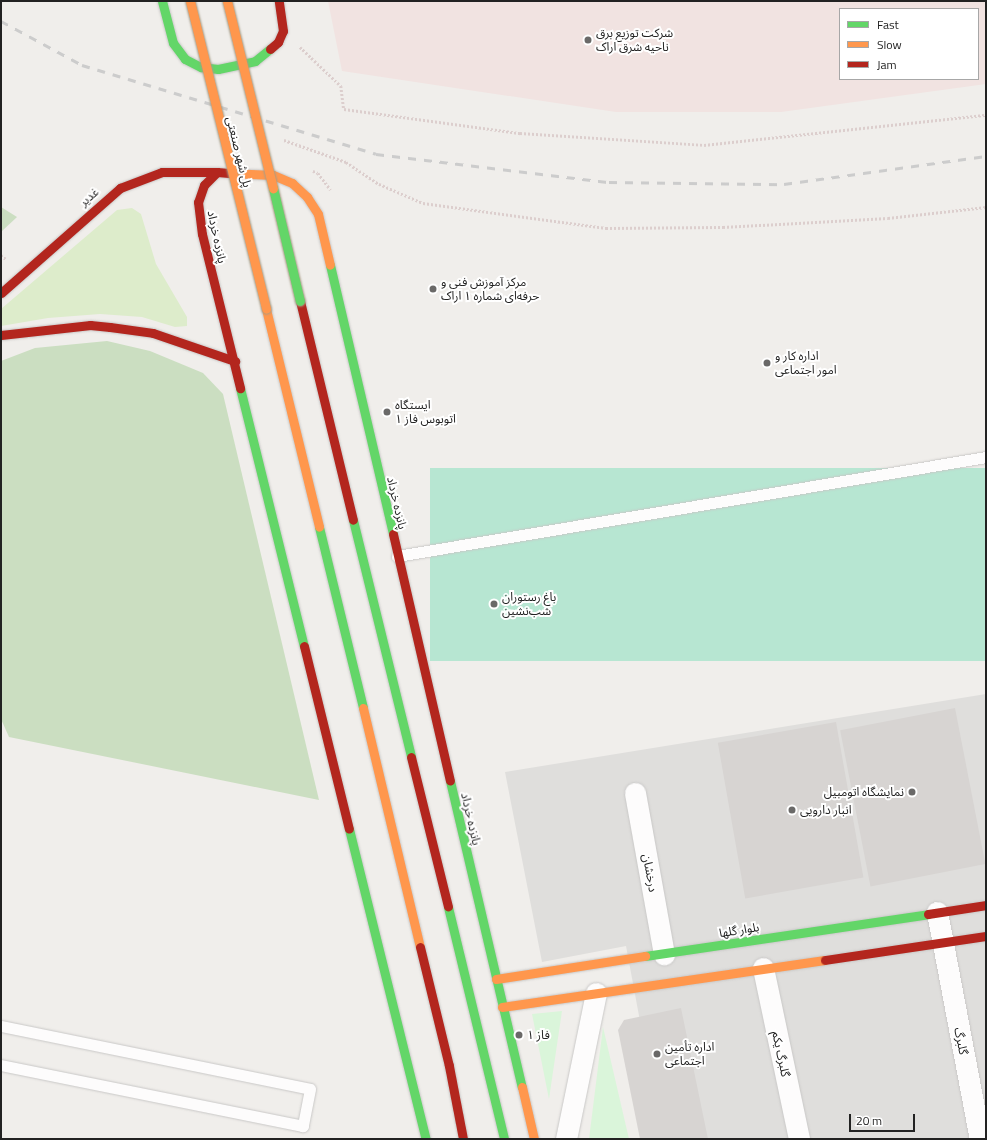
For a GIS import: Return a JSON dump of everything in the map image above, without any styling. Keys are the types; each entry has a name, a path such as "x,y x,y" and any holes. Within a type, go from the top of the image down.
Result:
{"main road":[{"path":"162,1 173,44 185,59 201,67 218,69 255,61 278,42 283,31 278,1"},
{"name":"پل شهر صنعتی","path":"190,1 449,1066 463,1139"},
{"name":"پل شهر صنعتی","path":"227,1 504,1139"},
{"name":"غدیر","path":"1,293 120,188 162,172 218,172"},
{"name":"پانزده خرداد","path":"426,1139 235,362 202,234 198,202 204,185 218,172 273,175 292,183 307,197 318,214 534,1139"},
{"path":"1,335 90,326 110,327 153,333 235,362"},
{"name":"بلوار گلها","path":"496,979 986,905"},
{"path":"502,1006 986,936"}],"street":[{"name":"درخشان","path":"635,793 664,954"},
{"name":"گلبرگ","path":"937,912 980,1139"},
{"name":"گلبرگ یکم","path":"763,968 799,1139"},
{"path":"567,1137 596,993"}],"lane":[{"path":"397,556 986,457"},
{"path":"1,1026 310,1089 303,1126 1,1065"}],"path":[{"path":"283,31 341,86 344,109 520,133 704,145 986,115"},
{"path":"281,139 346,162 379,184 422,203 606,228 731,227 888,218 986,207"}],"shaded area":[{"name":"شرکت توزیع برق ناحیه شرق اراک","path":"328,1 986,1 986,84 781,112 616,112 342,71"},
{"path":"986,694 986,1139 662,1139 626,946 542,962 505,772"}],"green space":[{"path":"1,207 17,217 1,232"},
{"path":"132,208 141,214 156,264 187,317 187,326 175,327 142,317 100,314 48,318 1,326 1,309 117,210"},
{"path":"107,341 150,351 203,373 223,394 319,800 9,737 1,719 1,361 35,348"},
{"path":"430,468 986,468 986,661 430,661"},
{"path":"562,1011 549,1099 532,1014"},
{"path":"603,1027 629,1139 589,1139"}],"building":[{"name":"نمایشگاه اتومبیل","path":"955,708 985,864 870,886 840,730"},
{"name":"انبار دارویی","path":"836,722 863,878 745,898 718,743"},
{"name":"اداره تأمین اجتماعی","path":"681,1008 708,1139 640,1139 618,1030 624,1020"}],"railway":[{"path":"1,21 82,65 376,154 609,182 784,184 986,156"}],"traffic: fast":[{"path":"162,1 173,43 185,59 201,67 218,69 255,61 270,49"},
{"path":"273,188 300,301"},
{"path":"330,265 393,534"},
{"path":"240,388 304,646"},
{"path":"353,520 411,757"},
{"path":"319,527 363,708"},
{"path":"450,781 522,1087"},
{"path":"349,829 426,1139"},
{"path":"448,907 504,1139"},
{"path":"645,956 928,914"}],"traffic: slow":[{"path":"190,1 266,309"},
{"path":"227,1 273,188"},
{"path":"229,173 273,175 292,183 307,197 318,214 330,265"},
{"path":"266,309 319,527"},
{"path":"363,708 420,947"},
{"path":"496,979 645,956"},
{"path":"502,1007 825,960"},
{"path":"522,1087 534,1139"}],"traffic: jam":[{"path":"270,49 278,42 283,31 279,1"},
{"path":"1,293 120,188 162,172 217,172"},
{"path":"229,173 217,172 204,185 198,202 202,234 240,388"},
{"path":"300,301 353,520"},
{"path":"1,335 90,325 110,327 153,333 235,361"},
{"path":"393,534 450,781"},
{"path":"304,646 349,829"},
{"path":"411,757 448,907"},
{"path":"928,914 986,905"},
{"path":"825,960 986,936"},
{"path":"420,947 449,1066 463,1139"}],"place":[{"name":"شرکت توزیع برق ناحیه شرق اراک","path":"588,40"},
{"name":"مرکز آموزش فنی و حرفه‌ای شماره ۱ اراک","path":"433,289"},
{"name":"اداره کار و امور اجتماعی","path":"767,363"},
{"name":"ایستگاه اتوبوس فاز ۱","path":"387,412"},
{"name":"باغ رستوران شب‌نشین","path":"494,604"},
{"name":"نمایشگاه اتومبیل","path":"912,792"},
{"name":"انبار دارویی","path":"792,810"},
{"name":"فاز ۱","path":"519,1035"},
{"name":"اداره تأمین اجتماعی","path":"657,1054"}]}
